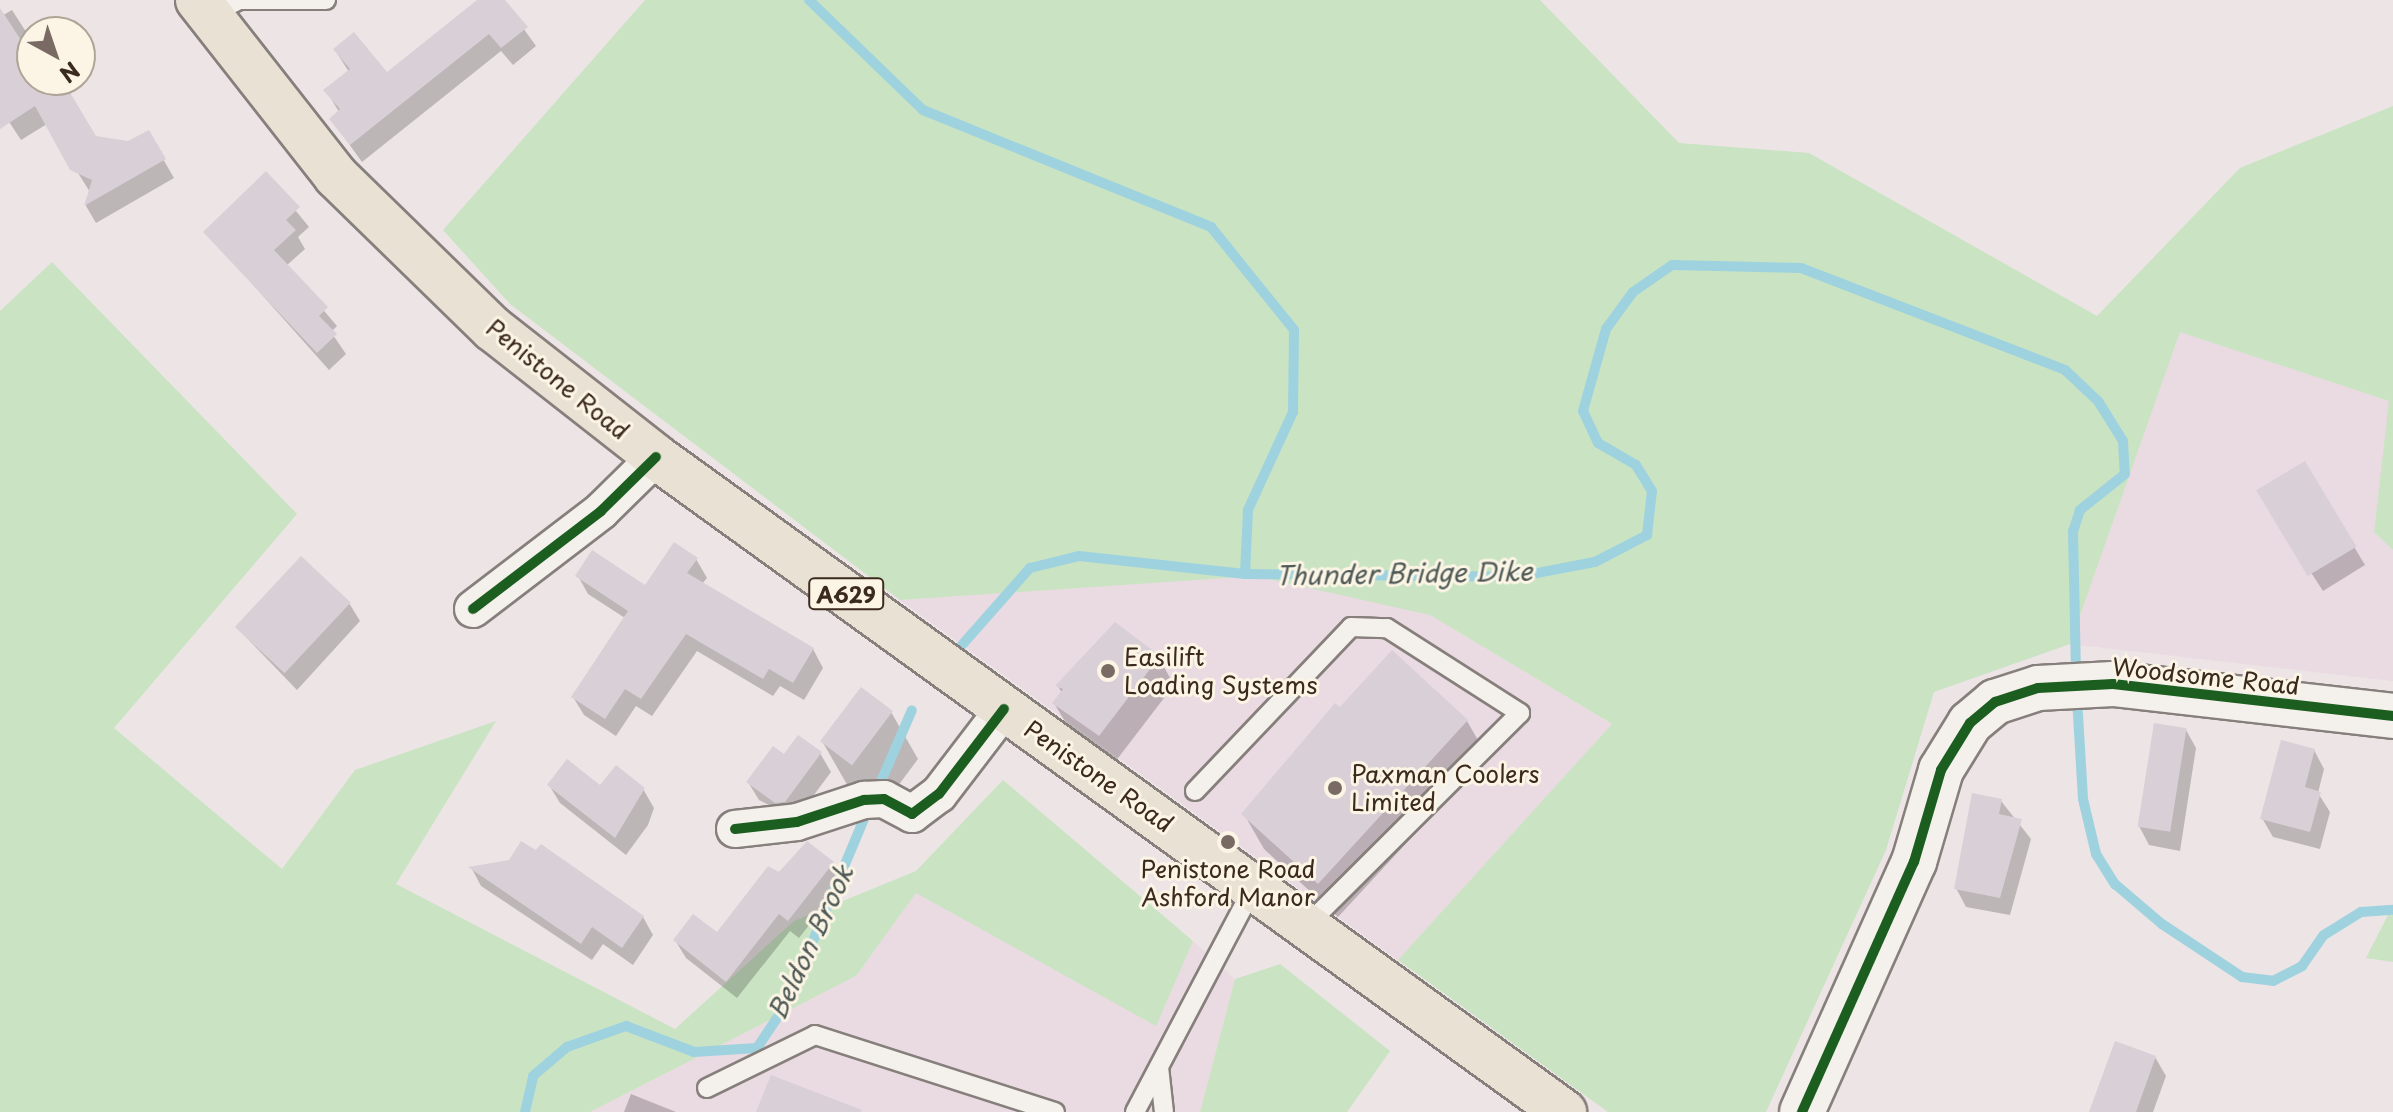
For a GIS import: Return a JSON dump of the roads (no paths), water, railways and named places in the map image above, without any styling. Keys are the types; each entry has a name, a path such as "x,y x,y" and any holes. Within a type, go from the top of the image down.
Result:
{"highway":[{"name":"Penistone Road","path":"204,7 336,176 493,329 656,457 1564,1112"}],"street":[{"path":"473,609 601,511 656,457"},
{"name":"Woodsome Road","path":"1802,1112 1914,862 1956,741 1995,702 2038,688 2113,684 2393,716"},
{"path":"735,829 797,822 874,800 912,814 939,794 1004,709"}],"lane":[{"path":"204,7 240,0 326,0"},
{"path":"1195,791 1351,627 1387,628 1520,713 1307,925"},
{"path":"1135,1112 1254,886"},
{"path":"707,1088 815,1035 1055,1112"},
{"path":"1159,1067 1164,1112"}],"waterway":[{"name":"Thunder Bridge Dike","path":"809,0 923,110 1211,227 1294,330 1293,412 1248,510 1245,574 1516,577 1595,562 1647,535 1652,491 1636,465 1598,443 1583,411 1606,329 1633,292 1672,265 1801,268 2065,370 2098,401 2123,441 2125,474 2080,510 2073,531 2076,678"},
{"name":"Beldon Brook","path":"962,645 1030,568 1079,556 1245,574"},
{"path":"2077,698 2083,799 2096,854 2115,884 2162,924 2242,977 2273,981 2302,966 2324,935 2361,912 2393,910"},
{"name":"Beldon Brook","path":"876,793 912,710"},
{"name":"Beldon Brook","path":"525,1112 533,1076 567,1047 626,1026 694,1052 757,1048 787,1003 869,807"}],"place":[{"name":"Easilift Loading Systems","path":"1108,671"},
{"name":"Paxman Coolers Limited","path":"1335,788"},
{"name":"Penistone Road Ashford Manor","path":"1228,842"}]}
